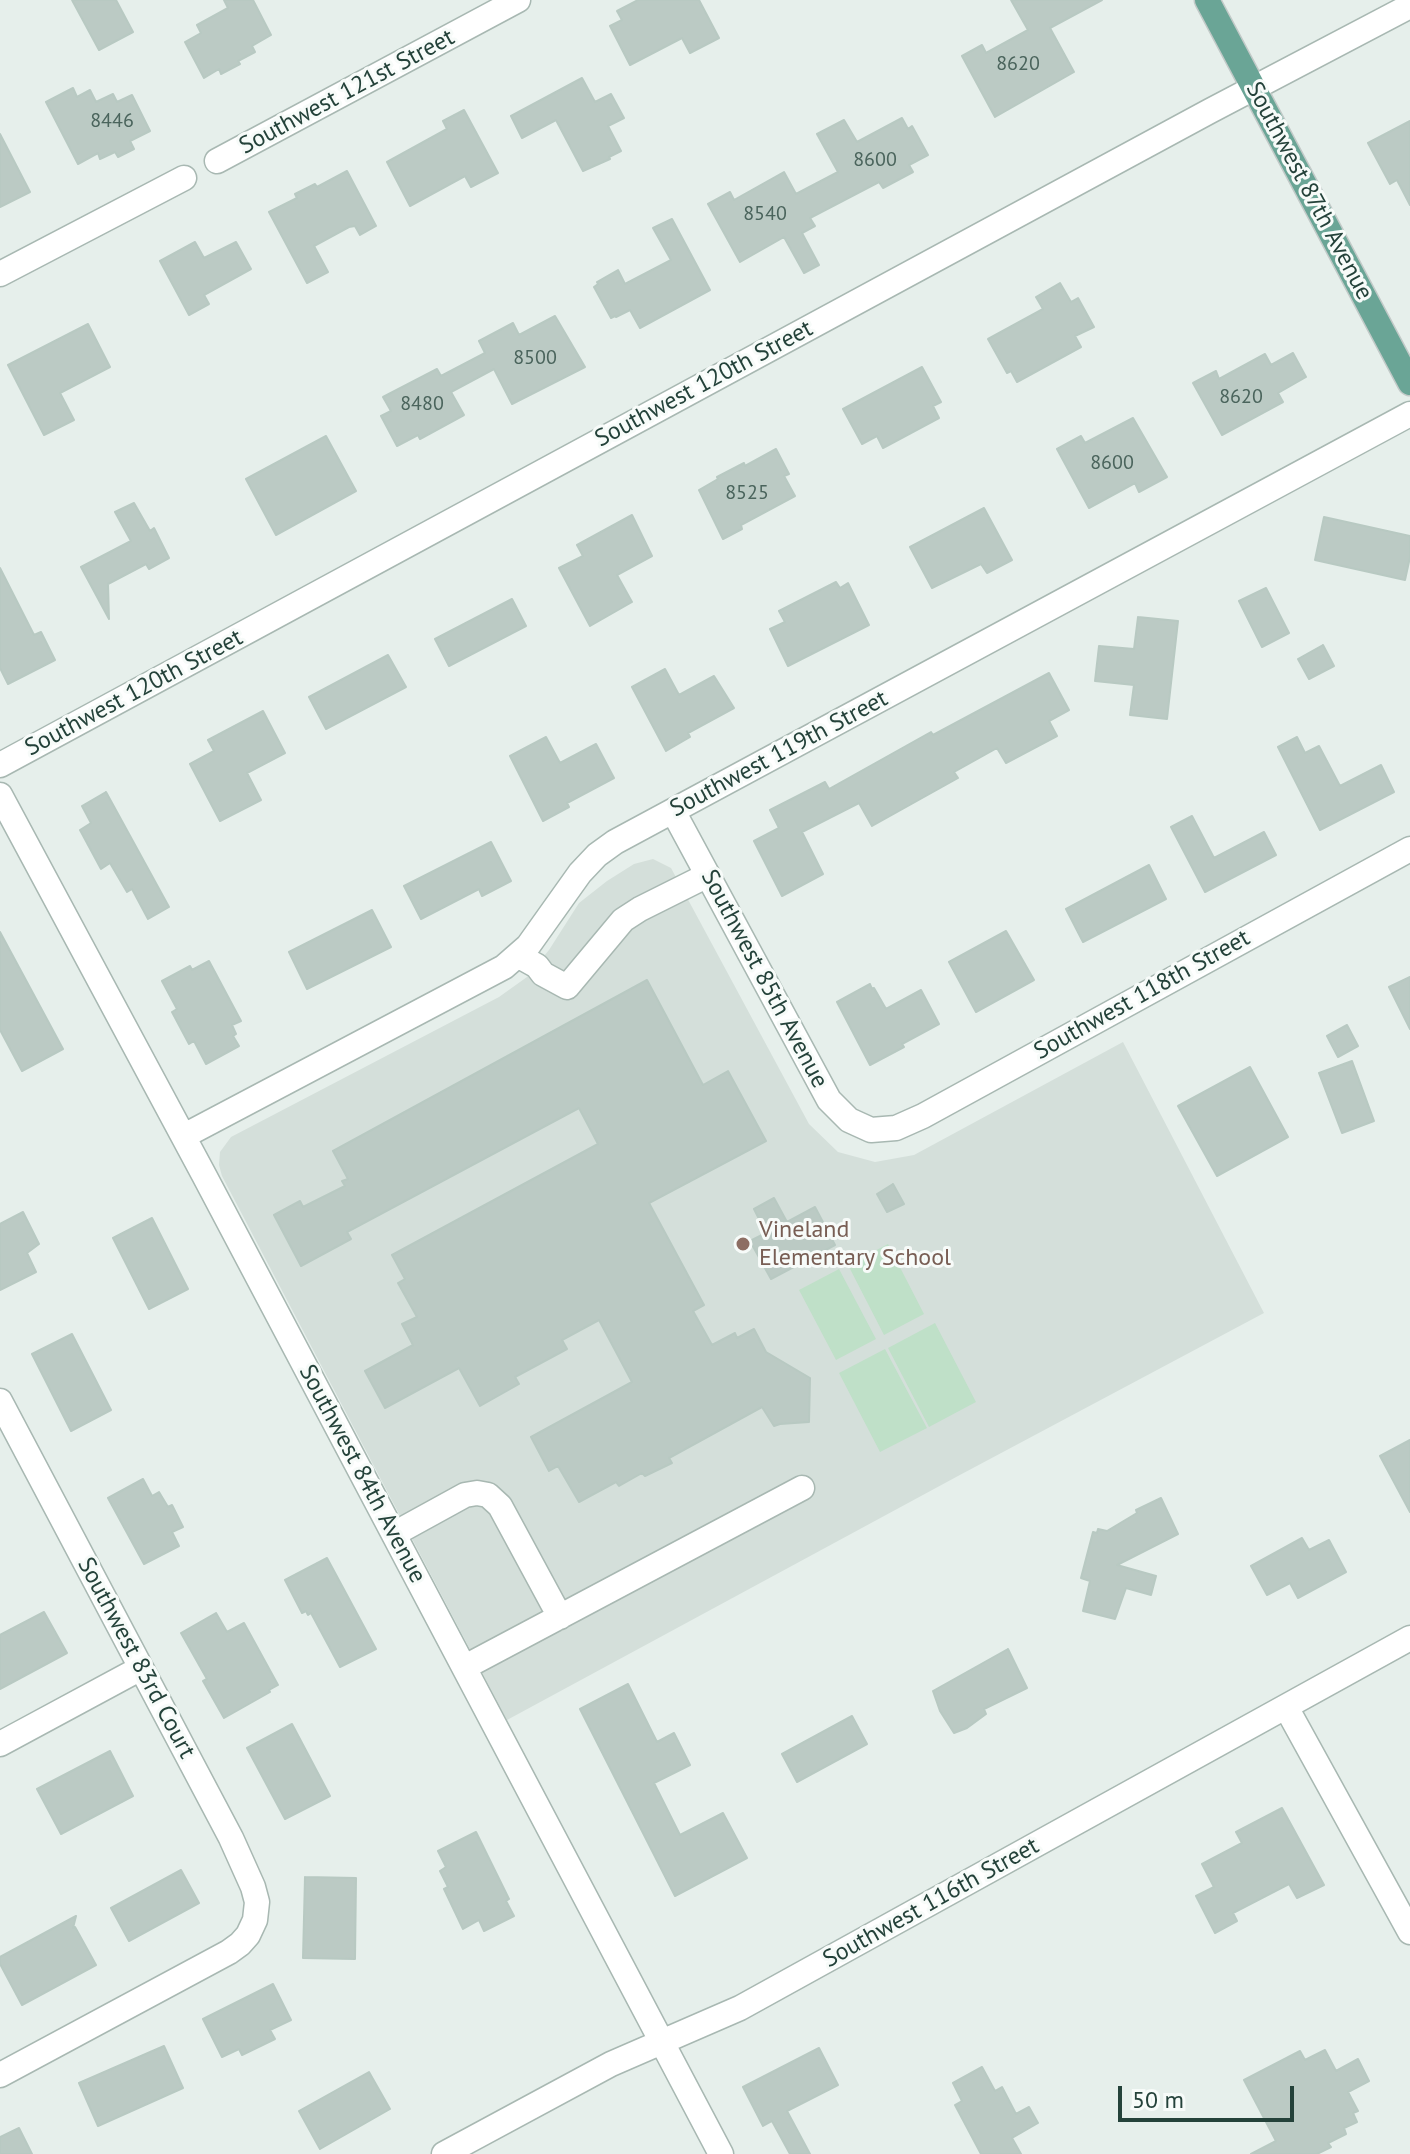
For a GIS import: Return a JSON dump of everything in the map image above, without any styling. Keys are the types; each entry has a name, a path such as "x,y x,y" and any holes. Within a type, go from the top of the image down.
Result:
{"main road":[{"name":"Southwest 87th Avenue","path":"1207,0 1410,383"}],"street":[{"name":"Southwest 121st Street","path":"217,161 518,0"},
{"name":"Southwest 120th Street","path":"0,765 1254,87 1410,6"},
{"path":"0,274 184,178"},
{"name":"Southwest 119th Street","path":"184,1136 483,979 519,956 580,873 615,842 1410,414"},
{"name":"Southwest 84th Avenue","path":"0,795 184,1136 721,2154"},
{"name":"Southwest 85th Avenue","path":"673,811 829,1100 849,1120 871,1130"},
{"name":"Southwest 118th Street","path":"871,1130 896,1128 923,1116 1410,849"},
{"path":"519,956 567,987 623,920 708,875"},
{"name":"Southwest 83rd Court","path":"0,2075 229,1952 248,1935 255,1920 257,1902 246,1870 141,1668 3,1414"},
{"path":"465,1667 802,1488"},
{"path":"394,1534 465,1495 488,1495 500,1506 560,1617"},
{"name":"Southwest 116th Street","path":"444,2154 611,2064 740,2008 1410,1638"},
{"path":"0,1744 141,1668"},
{"path":"1286,1707 1410,1932"}],"shaded area":[{"name":"Vineland Elementary School","path":"653,859 671,868 809,1124 838,1152 875,1162 914,1155 1123,1042 1264,1313 507,1720 222,1176 220,1152 231,1137 499,997 527,977 549,950 579,903 634,864"}],"green space":[{"path":"888,1244 924,1314 884,1335 848,1265"},
{"path":"839,1269 876,1339 836,1360 799,1290"},
{"path":"935,1323 976,1402 929,1427 888,1348"},
{"path":"885,1349 927,1428 880,1452 839,1373"}],"building":[{"path":"72,0 116,0 133,32 99,50"},
{"path":"224,0 253,0 271,35 252,46 255,52 238,61 240,64 221,74 219,69 204,78 185,42 201,33 197,25 228,8"},
{"path":"638,0 699,0 719,38 690,53 682,38 630,65 610,26 622,20 617,11"},
{"path":"1011,0 1102,0 1050,28 1074,72 995,117 962,56 982,45 986,53 1028,30"},
{"path":"582,78 595,102 611,94 624,118 608,126 621,151 583,171 556,120 522,138 511,116"},
{"path":"73,88 77,97 90,90 96,102 113,94 117,102 132,95 150,131 130,141 134,149 118,157 115,152 100,159 98,153 78,164 46,102"},
{"path":"464,110 498,173 471,187 465,176 410,206 387,162 447,129 443,121"},
{"path":"902,118 908,129 912,126 928,155 909,165 913,172 883,188 879,182 810,218 815,226 802,233 819,265 804,273 784,237 740,262 708,204 730,192 734,200 784,172 796,194 838,172 817,134 844,120 857,142"},
{"path":"1410,121 1410,205 1397,180 1390,184 1368,143"},
{"path":"0,134 30,192 0,207"},
{"path":"347,171 376,226 360,235 355,226 349,227 314,246 328,272 307,283 269,212 297,198 295,194 315,184 317,187"},
{"path":"672,219 710,290 640,328 630,310 611,318 594,287 597,282 618,270 625,284 671,260 653,228"},
{"path":"195,242 204,258 236,242 251,269 204,295 209,304 189,315 160,261"},
{"path":"1060,283 1071,302 1078,298 1094,327 1075,336 1081,347 1017,382 1011,371 1007,373 988,339 1043,309 1036,297"},
{"path":"555,316 585,367 512,404 494,369 451,392 464,415 420,439 418,435 397,446 381,416 391,411 383,397 437,369 441,376 485,353 479,341 513,323 519,335"},
{"path":"88,324 110,367 60,393 74,420 44,435 8,365"},
{"path":"1293,353 1306,377 1278,393 1283,402 1222,435 1193,383 1216,371 1219,379 1265,354 1271,365"},
{"path":"922,367 941,402 933,406 939,418 883,448 877,436 862,444 843,409"},
{"path":"1133,418 1167,477 1139,492 1135,483 1089,508 1057,449 1081,436 1085,443"},
{"path":"326,436 356,491 276,535 246,479"},
{"path":"776,449 789,474 784,476 795,496 741,525 742,529 723,539 699,490 717,477"},
{"path":"134,503 150,531 154,528 169,558 149,569 146,564 108,584 109,619 81,567 131,541 115,512"},
{"path":"984,508 1012,560 987,573 981,564 932,588 910,547"},
{"path":"632,515 652,556 617,575 632,602 590,626 559,568 583,556 577,545"},
{"path":"1324,517 1410,536 1405,580 1315,560"},
{"path":"0,568 34,635 41,632 55,660 8,684 0,668"},
{"path":"836,582 840,588 848,583 869,625 788,666 770,629 785,622 779,611"},
{"path":"1266,588 1289,633 1262,647 1239,601"},
{"path":"512,599 526,626 449,666 435,639"},
{"path":"1138,617 1178,621 1167,719 1130,715 1134,685 1095,681 1099,646 1134,649"},
{"path":"1323,645 1334,666 1309,679 1298,659"},
{"path":"388,655 406,687 326,729 309,697"},
{"path":"665,669 679,695 714,676 734,708 688,733 690,737 666,751 632,687"},
{"path":"1049,673 1069,710 1049,721 1057,736 1006,763 997,748 954,772 958,778 872,826 859,803 802,832 823,874 782,896 754,841 779,828 770,810 825,782 829,789 931,732 933,735"},
{"path":"263,711 285,753 247,773 261,800 220,821 190,764 214,751 208,740"},
{"path":"546,737 560,763 596,744 614,778 567,803 569,807 543,821 510,756"},
{"path":"1297,737 1305,753 1319,746 1340,786 1381,765 1394,792 1320,830 1278,747"},
{"path":"106,792 169,907 148,919 132,889 127,892 110,863 101,869 80,830 91,823 82,806"},
{"path":"1192,816 1214,858 1264,832 1276,855 1205,892 1171,827"},
{"path":"491,842 511,881 482,896 479,889 421,919 404,886"},
{"path":"1149,865 1166,899 1083,942 1066,909"},
{"path":"372,910 391,947 307,989 289,952"},
{"path":"1006,931 1034,980 976,1012 949,962"},
{"path":"0,932 63,1049 22,1071 0,1030"},
{"path":"209,961 241,1021 232,1025 236,1034 233,1036 239,1046 206,1064 194,1041 189,1044 172,1012 177,1009 162,981 190,966 192,970"},
{"path":"1410,977 1410,1029 1389,987"},
{"path":"647,980 703,1085 728,1071 766,1141 649,1203 704,1305 693,1311 712,1345 735,1333 737,1338 754,1329 766,1352 810,1378 809,1422 774,1426 762,1407 669,1458 672,1463 645,1476 642,1473 619,1486 616,1482 579,1502 558,1466 549,1471 531,1437 632,1382 599,1320 562,1340 567,1349 515,1377 519,1384 480,1406 459,1368 385,1408 365,1371 413,1345 402,1324 417,1317 398,1283 405,1279 392,1255 598,1144 579,1108 347,1232 351,1239 301,1266 274,1215 300,1201 303,1207 345,1186 342,1181 348,1179 333,1151"},
{"path":"870,984 886,1009 921,990 939,1024 870,1065 837,1002"},
{"path":"1347,1025 1358,1046 1338,1057 1327,1036"},
{"path":"1352,1061 1374,1121 1342,1133 1319,1073"},
{"path":"1250,1067 1288,1137 1217,1176 1178,1106"},
{"path":"893,1184 904,1204 887,1212 877,1194"},
{"path":"774,1198 787,1222 815,1207 835,1245 771,1279 750,1241 766,1233 754,1209"},
{"path":"23,1212 39,1244 27,1253 36,1272 0,1290 0,1224"},
{"path":"152,1218 188,1289 149,1309 113,1238"},
{"path":"72,1334 111,1410 71,1431 32,1354"},
{"path":"1410,1440 1410,1512 1380,1456"},
{"path":"143,1479 152,1496 159,1492 168,1507 172,1505 183,1527 172,1532 179,1546 144,1564 108,1498"},
{"path":"1161,1498 1178,1534 1117,1565 1156,1576 1151,1595 1126,1588 1115,1619 1083,1611 1090,1581 1081,1578 1093,1532 1097,1533 1098,1529 1107,1531 1137,1513 1136,1510"},
{"path":"1302,1538 1309,1550 1329,1540 1346,1572 1298,1598 1290,1583 1267,1595 1251,1566"},
{"path":"327,1558 376,1649 340,1667 311,1613 302,1613 285,1580"},
{"path":"44,1612 67,1653 0,1689 0,1635"},
{"path":"216,1613 227,1632 244,1623 278,1685 224,1718 203,1681 207,1679 181,1633"},
{"path":"1008,1649 1027,1688 984,1709 986,1714 954,1733 940,1711 933,1691"},
{"path":"628,1684 657,1742 674,1733 690,1765 654,1783 680,1835 723,1813 747,1858 675,1896 580,1709"},
{"path":"852,1716 867,1744 797,1782 782,1754"},
{"path":"292,1724 330,1796 285,1819 247,1748"},
{"path":"110,1751 133,1796 61,1834 37,1789"},
{"path":"1282,1808 1324,1885 1297,1898 1289,1884 1233,1913 1237,1921 1215,1933 1196,1896 1214,1887 1202,1864 1242,1843 1236,1832"},
{"path":"476,1832 509,1899 506,1901 514,1916 484,1931 479,1920 463,1929 444,1889 448,1887 440,1871 446,1867 438,1851"},
{"path":"181,1870 199,1903 129,1941 111,1908"},
{"path":"305,1877 356,1878 355,1959 303,1958"},
{"path":"76,1916 73,1928 96,1965 22,2005 0,1964 0,1957"},
{"path":"273,1984 291,2020 270,2030 275,2039 242,2055 239,2049 222,2057 203,2019"},
{"path":"164,2046 183,2088 98,2126 79,2083"},
{"path":"819,2048 838,2085 787,2111 810,2154 790,2154 772,2121 763,2126 743,2087"},
{"path":"1325,2050 1336,2071 1358,2059 1369,2081 1348,2092 1358,2111 1353,2113 1357,2122 1344,2128 1346,2134 1328,2143 1331,2147 1317,2154 1251,2154 1276,2141 1244,2080 1300,2051 1305,2060"},
{"path":"982,2067 995,2091 1002,2087 1016,2114 1029,2107 1038,2123 1012,2138 1021,2154 981,2154 955,2105 962,2101 953,2083"},
{"path":"369,2072 390,2109 320,2149 299,2111"},
{"path":"19,2128 32,2154 0,2154 0,2137"}],"place":[{"name":"Vineland Elementary School","path":"743,1244"}]}
